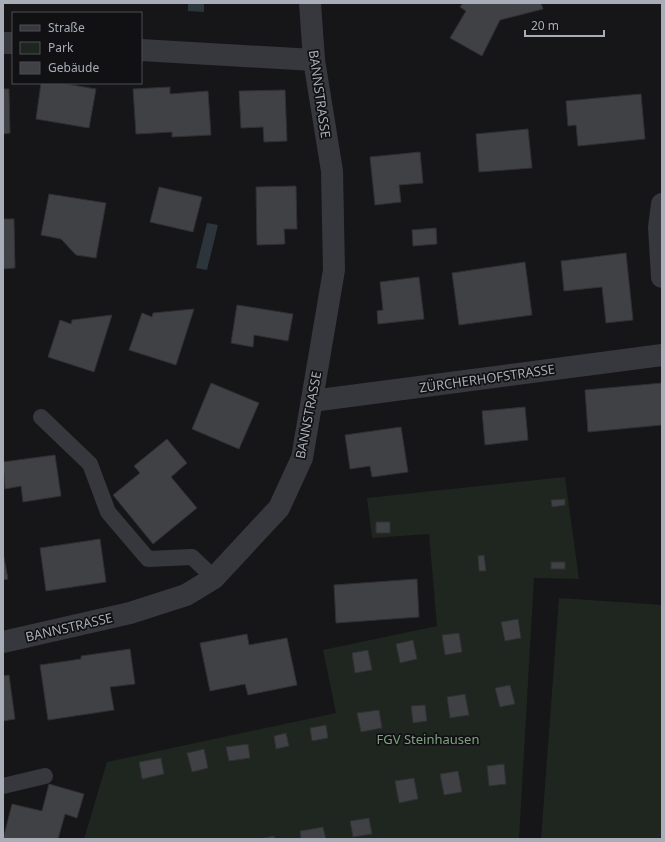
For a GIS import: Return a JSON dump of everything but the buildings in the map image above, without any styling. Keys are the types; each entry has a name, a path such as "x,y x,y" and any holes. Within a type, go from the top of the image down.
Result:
{"street":[{"name":"BANNSTRASSE","path":"3,642 130,613 186,595 214,578 279,508 302,458 334,270 332,171 314,60 310,3"},
{"path":"142,50 314,60"},
{"path":"662,204 659,227 662,277"},
{"name":"ZÜRCHERHOFSTRASSE","path":"312,401 662,355"}],"lane":[{"path":"41,418 90,464 108,512 148,560 192,557 214,578"},
{"path":"3,786 45,776"}],"green space":[{"name":"FGV Steinhausen","path":"565,477 579,579 534,578 519,839 84,839 107,762 336,713 323,650 437,626 429,534 372,538 367,498"},
{"path":"559,598 662,605 662,839 541,839"}],"shaded area":[{"path":"188,3 204,3 204,12 188,11"},
{"path":"207,223 218,225 207,270 196,268"}]}
